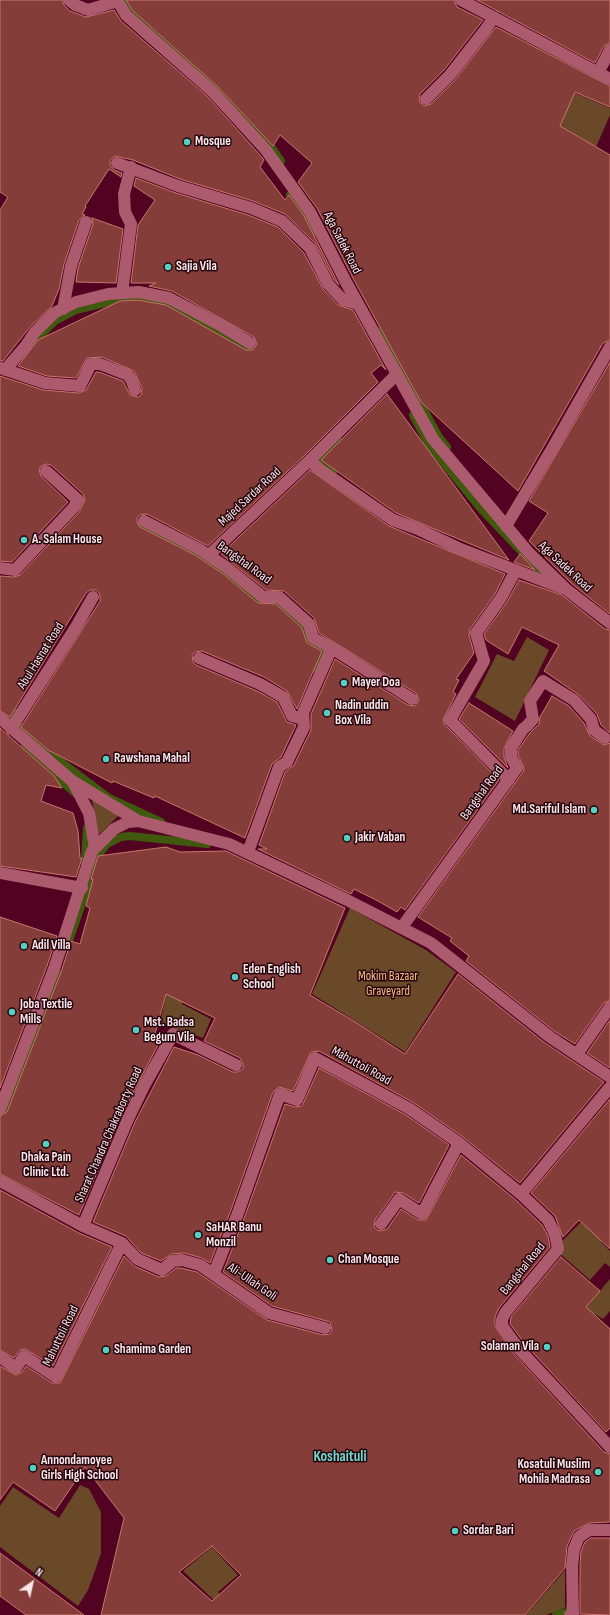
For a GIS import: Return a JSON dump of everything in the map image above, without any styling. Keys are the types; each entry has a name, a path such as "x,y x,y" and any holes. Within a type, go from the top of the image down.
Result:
{"street":[{"name":"Aga Sadek Road","path":"69,0 75,5 88,10 118,1 126,15 212,91 266,150 310,212 358,304 433,439 506,526 567,590 610,623"},
{"path":"461,0 610,79"},
{"path":"426,99 450,75 486,30 494,17"},
{"path":"598,73 610,50"},
{"path":"117,162 178,186 251,208 282,221 310,248 328,284 343,300 358,304"},
{"path":"122,293 131,224 125,212 124,194 131,167"},
{"path":"62,309 71,266 86,222"},
{"path":"135,390 128,375 100,364 91,364 80,386 45,383 2,369 25,347 35,332 54,313 76,302 108,294 138,292 169,298 222,326 250,343"},
{"path":"506,526 610,347"},
{"name":"Majed Sardar Road","path":"209,555 310,460 397,374"},
{"path":"310,460 319,469 393,520 418,529 458,548 567,590"},
{"path":"0,568 15,570 74,507 78,500 46,471"},
{"name":"Bangshal Road","path":"144,521 209,555 263,596 279,597 309,624 313,638 330,647 412,699"},
{"path":"509,780 450,720 484,661 476,633 501,598 516,570"},
{"name":"Abul Hasnat Road","path":"11,728 76,627 93,596"},
{"path":"248,852 279,767 287,762 304,727 303,713 329,654 330,647"},
{"path":"199,658 260,684 283,697 292,716 303,719"},
{"name":"Bangshal Road","path":"402,927 517,768 511,758 511,748 523,729 533,719 530,701 543,681 574,700 592,719 594,730 605,738"},
{"path":"0,718 72,781 138,821 230,844 402,927 431,943 550,1037 610,1077"},
{"path":"72,781 84,801 89,813 95,848"},
{"path":"0,1109 54,969 82,888 92,851 114,829 128,822 138,821"},
{"path":"0,873 82,888"},
{"path":"577,1054 610,1007"},
{"name":"Sharat Chandra Chakraborty Road","path":"83,1226 128,1118 173,1034 236,1065"},
{"name":"Mahuttoli Road","path":"214,1273 238,1213 280,1094 297,1100 315,1058 410,1109 459,1143 521,1194"},
{"path":"521,1194 610,1087"},
{"path":"381,1224 399,1200 422,1214 459,1143"},
{"name":"Ali-Ullah Goli","path":"0,1181 83,1226 122,1243 136,1259 162,1270 173,1261 182,1260 200,1265 214,1273 269,1313 325,1328"},
{"name":"Bangshal Road","path":"521,1194 548,1220 555,1234 558,1249 505,1313 502,1320 502,1326 519,1349 610,1447"},
{"name":"Mahuttoli Road","path":"0,1357 16,1368 24,1356 56,1377 122,1243"},
{"path":"570,1615 573,1614 572,1566 574,1549 579,1537 589,1530 610,1530"}],"green space":[{"path":"575,93 610,108 610,115 596,147 557,124 567,94 573,97"},
{"path":"527,637 549,650 515,721 475,697 497,654 514,661"},
{"path":"92,799 119,815 100,834 97,832"},
{"name":"Mokim Bazaar Graveyard","path":"350,908 426,950 456,972 405,1052 312,994"},
{"path":"167,991 184,996 182,1004 211,1019 203,1038 160,1023"},
{"path":"589,1214 608,1233 601,1242 610,1251 610,1267 605,1263 590,1280 559,1253 563,1240"},
{"path":"610,1279 610,1311 603,1319 595,1314 569,1342 572,1324"},
{"path":"80,1485 89,1489 101,1512 101,1553 88,1590 78,1606 0,1547 0,1506 13,1487 59,1518"},
{"path":"212,1547 238,1575 218,1592 223,1598 218,1604 183,1571"},
{"path":"565,1570 565,1608 546,1615 526,1615"}],"building":[{"path":"0,0 62,0 64,5 70,11 86,17 114,10 121,21 207,96 260,155 264,160 260,167 285,200 289,195 304,216 339,285 334,280 315,243 285,214 253,201 180,179 133,160 115,156 110,160 110,165 114,170 122,173 121,177 109,169 85,206 86,207 82,214 85,215 79,220 64,264 59,289 52,306 30,327 3,361 0,361 0,210 8,197 0,192"},
{"path":"126,0 454,0 457,7 483,20 444,70 420,94 419,101 424,106 431,104 455,80 496,27 610,86 610,107 575,92 560,126 610,155 610,340 603,343 518,491 421,402 354,280 317,208 298,182 312,163 280,135 273,146 217,86 132,10"},
{"path":"477,0 610,0 610,43 604,46 595,63"},
{"path":"136,178 176,193 248,215 278,227 304,253 323,289 338,305 353,310 386,370 381,365 371,373 378,382 305,455 208,546 147,514 140,515 137,518 137,522 140,527 195,555 222,573 258,603 276,604 302,628 307,643 322,651 297,709 287,691 264,677 202,651 195,652 192,655 193,662 196,665 257,691 277,702 287,722 296,725 281,757 272,764 245,838 155,796 154,798 113,781 112,783 48,750 21,727 100,601 100,594 96,590 90,590 86,593 10,717 0,711 0,576 14,577 20,575 79,512 85,500 83,494 51,465 47,464 41,466 39,470 41,476 68,502 12,562 0,561 0,376 43,390 79,393 86,390 96,372 99,372 123,381 130,395 138,397 141,395 142,388 134,371 102,357 87,358 76,378 47,376 18,366 38,340 120,301 138,300 166,305 246,350 253,350 257,344 254,337 172,291 149,286 156,283 131,283 138,225 155,200 134,186"},
{"path":"92,218 123,229 116,283 76,282 78,268 93,224"},
{"path":"610,362 610,614 572,584 529,541 548,513 529,501"},
{"path":"387,394 509,560 396,513 321,460"},
{"path":"310,470 389,526 505,574 495,594 470,629 469,635 474,653 456,679 459,680 453,692 456,694 443,720 445,725 499,780 405,910 401,907 397,912 354,889 351,894 258,849 267,849 259,845 285,772 294,765 311,730 311,714 335,659 408,705 415,706 419,700 416,693 319,633 314,618 284,591 266,590 221,554"},
{"path":"520,554 524,558 535,570 514,562"},
{"path":"519,580 562,595 605,629 610,630 610,733 601,725 597,714 579,695 544,671 559,645 522,627 508,654 486,640 484,634 507,602"},
{"path":"552,696 569,706 584,723 590,736 604,745 610,743 610,1000 604,1003 575,1044 554,1031 466,961 469,956 450,941 452,938 418,917 523,772 524,768 518,755 518,750 529,734 539,724 540,717"},
{"path":"469,703 513,731 504,748 504,757 508,768 459,719"},
{"path":"0,728 54,776 62,788 46,785 41,801 73,813 78,831 80,858 82,858 76,877 0,866"},
{"path":"166,847 180,852 226,851 345,908 310,995 405,1054 458,974 545,1043 604,1082 520,1183 463,1137 414,1103 319,1051 311,1052 293,1091 279,1087 273,1092 231,1210 210,1263 202,1258 184,1253 172,1254 161,1261 141,1253 126,1236 93,1222 135,1122 174,1047 198,1055 233,1072 243,1069 243,1064 240,1058 204,1041 215,1018 166,994 153,1041 159,1043 121,1116 79,1215 0,1174 0,1116 7,1112 61,972 71,941 80,944 90,908 86,906 93,879 91,879 98,856"},
{"path":"0,917 57,936 0,1088"},
{"path":"610,1020 610,1068 587,1053"},
{"path":"319,1068 406,1115 449,1145 419,1203 403,1193 395,1192 375,1220 374,1227 377,1230 381,1231 387,1229 401,1209 418,1220 426,1220 461,1155 516,1200 542,1225 548,1236 550,1247 499,1308 495,1317 495,1326 514,1354 604,1452 610,1454 610,1522 589,1523 574,1531 567,1546 565,1568 525,1615 101,1615 124,1518 85,1467 55,1511 13,1482 0,1500 0,1366 16,1375 22,1372 26,1366 52,1383 60,1383 124,1256 134,1266 159,1277 166,1276 176,1268 197,1272 267,1320 323,1335 330,1334 332,1330 330,1322 272,1306 223,1272 245,1216 285,1104 295,1107 302,1106","holes":["212,1546 241,1575 212,1601 179,1572"]},
{"path":"610,1099 610,1249 579,1220 563,1237 555,1216 531,1193"},
{"path":"0,1190 79,1233 112,1247 53,1366 25,1349 20,1350 14,1358 0,1350"},
{"path":"561,1257 600,1291 586,1307 610,1329 610,1428 606,1432 525,1344 510,1324 511,1317"},
{"path":"591,1538 610,1538 610,1615 580,1614 581,1551 585,1542"},
{"path":"0,1553 84,1615 26,1615 0,1596"}],"waterway":[{"path":"124,0 132,12 219,88 270,145 281,161"},
{"path":"290,195 314,232"},
{"path":"35,341 55,321 76,310 109,302 139,300 169,306 222,333 250,351"},
{"path":"380,331 439,437 447,447"},
{"path":"413,415 429,445 481,509 540,571"},
{"path":"333,472 319,460 338,440"},
{"path":"140,526 195,555 222,573 259,602 275,602 306,630 309,644 321,651 321,657 316,669"},
{"path":"0,709 11,719 15,712"},
{"path":"18,726 48,752 109,798 161,822"},
{"path":"23,749 75,793"},
{"path":"85,862 87,828"},
{"path":"70,938 99,854 107,844 121,837 130,836 207,844"},
{"path":"0,1124 21,1076 58,974"},
{"path":"556,1615 571,1611 570,1607"}],"place":[{"name":"Mosque","path":"187,142"},
{"name":"Sajia Vila","path":"168,267"},
{"name":"A. Salam House","path":"24,540"},
{"name":"Mayer Doa","path":"344,683"},
{"name":"Nadin uddin Box Vila","path":"327,713"},
{"name":"Rawshana Mahal","path":"106,759"},
{"name":"Md.Sariful Islam","path":"594,810"},
{"name":"Jakir Vaban","path":"347,838"},
{"name":"Adil Villa","path":"24,946"},
{"name":"Eden English School","path":"235,977"},
{"name":"Joba Textile Mills","path":"12,1012"},
{"name":"Mst. Badsa Begum Vila","path":"136,1030"},
{"name":"Dhaka Pain Clinic Ltd.","path":"46,1144"},
{"name":"SaHAR Banu Monzil","path":"198,1235"},
{"name":"Chan Mosque","path":"330,1260"},
{"name":"Solaman Vila","path":"547,1347"},
{"name":"Shamima Garden","path":"106,1350"},
{"name":"Annondamoyee Girls High School","path":"33,1468"},
{"name":"Kosatuli Muslim Mohila Madrasa","path":"598,1472"},
{"name":"Sordar Bari","path":"455,1531"}],"district":[{"name":"Koshaituli","path":"340,1457"}]}
